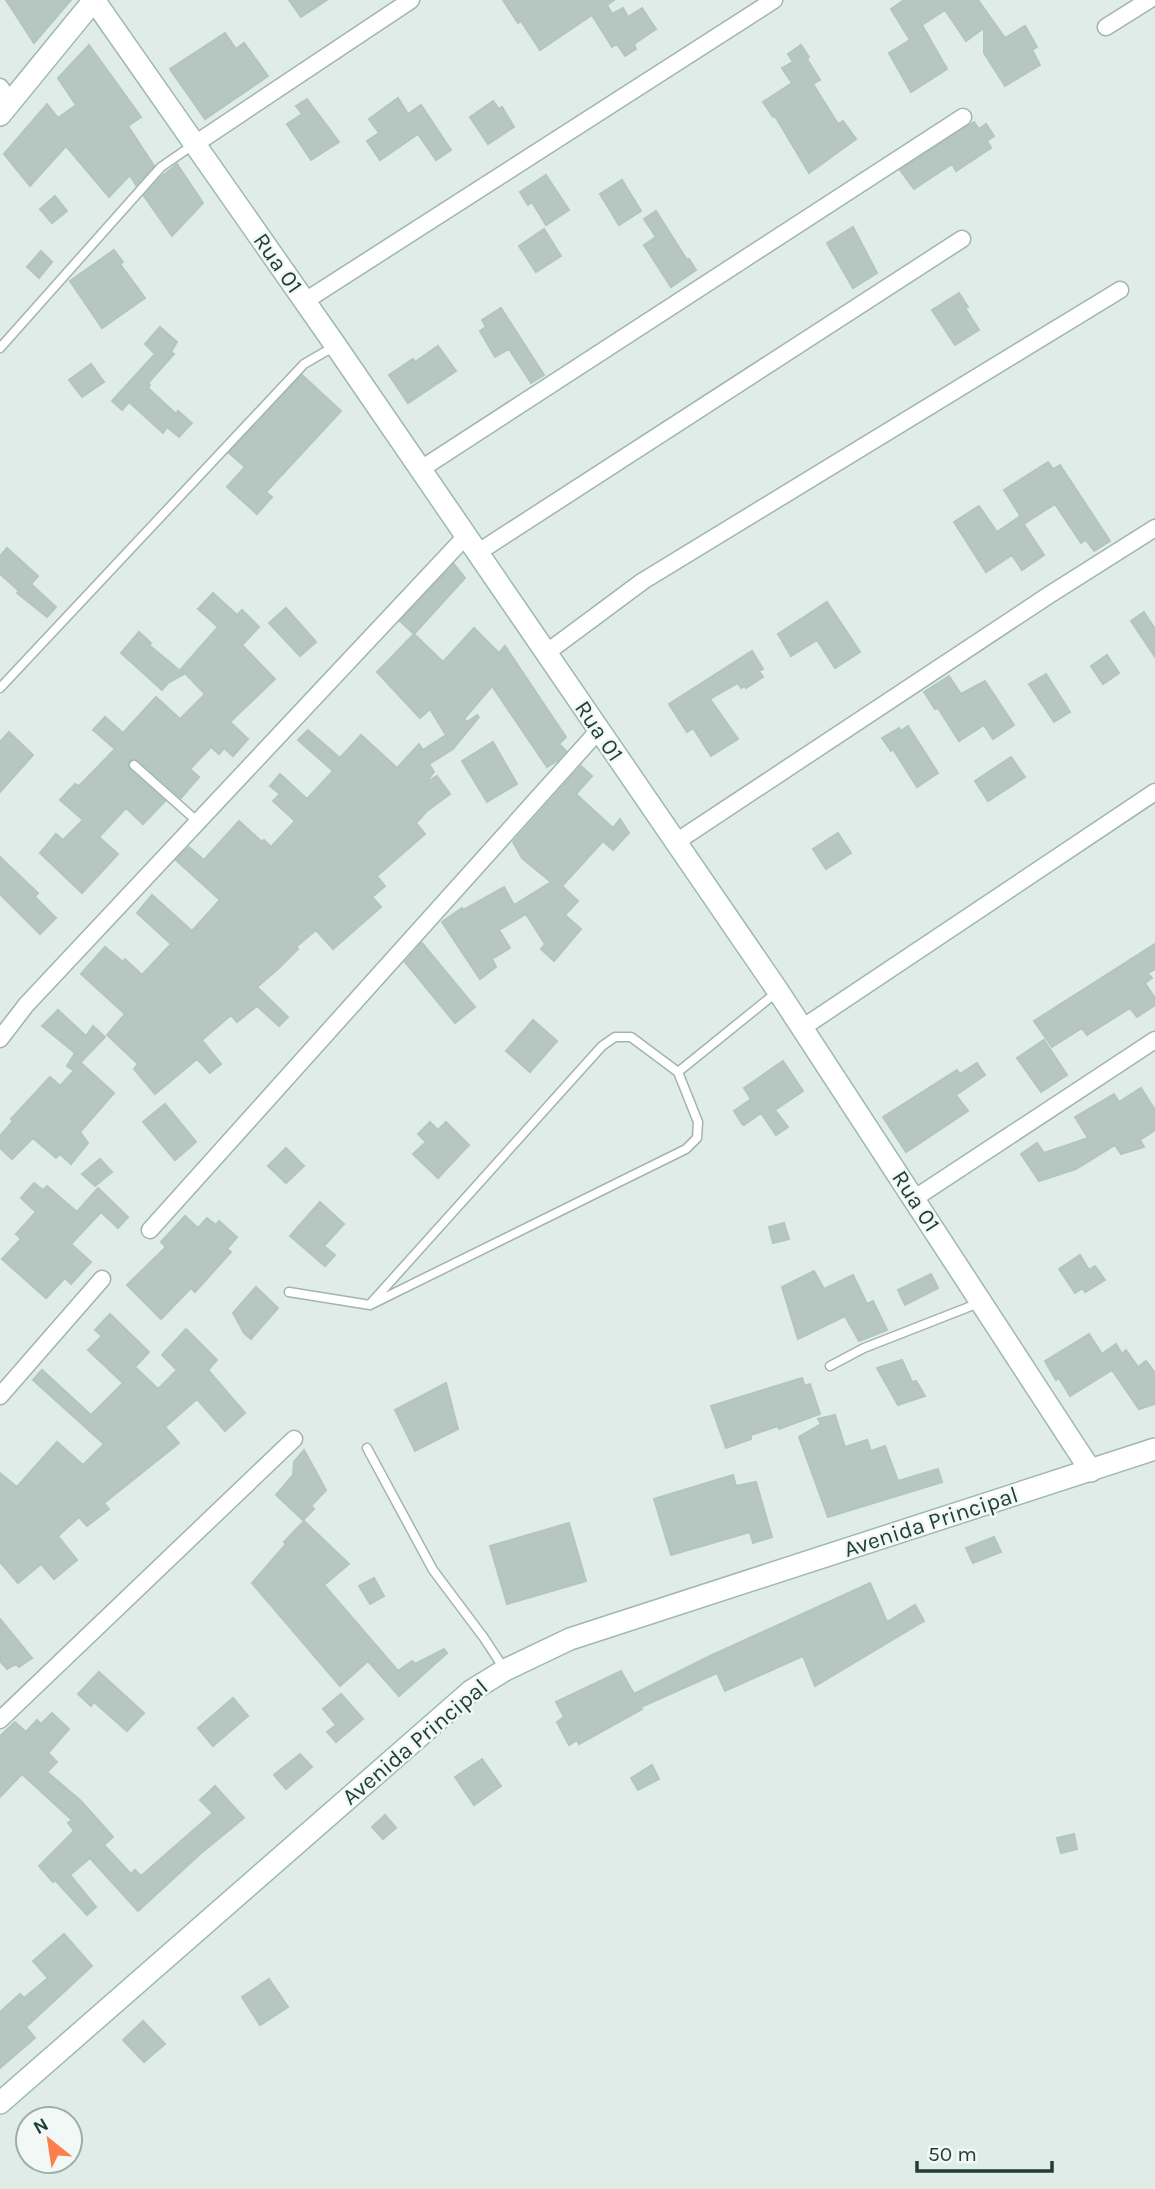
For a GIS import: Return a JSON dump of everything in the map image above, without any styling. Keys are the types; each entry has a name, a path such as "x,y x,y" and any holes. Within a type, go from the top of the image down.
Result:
{"street":[{"path":"4,102 94,0"},
{"name":"Rua 01","path":"94,0 421,469 778,991 1091,1471"},
{"path":"195,144 411,0"},
{"path":"305,302 774,0"},
{"path":"1106,27 1149,0"},
{"path":"421,469 963,117"},
{"path":"0,1040 26,1005 198,822 472,544 962,239"},
{"path":"547,653 643,581 1120,290"},
{"path":"676,842 1155,528"},
{"path":"150,1230 599,730"},
{"path":"802,1028 1155,792"},
{"path":"915,1198 1155,1040"},
{"path":"0,1396 102,1279"},
{"path":"0,1720 294,1439"},
{"name":"Avenida Principal","path":"0,2104 471,1691 505,1670 570,1639 1155,1449"}],"lane":[{"path":"0,348 161,167 195,144"},
{"path":"0,688 304,364 336,346"},
{"path":"134,765 198,822"},
{"path":"678,1072 778,991"},
{"path":"289,1292 370,1305 686,1149 697,1138 698,1122 678,1072 631,1037 615,1037 602,1046 370,1305"},
{"path":"830,1366 864,1348 982,1302"},
{"path":"367,1448 433,1570 505,1670"}],"building":[{"path":"6,0 71,0 34,43"},
{"path":"289,0 327,0 301,17"},
{"path":"503,0 614,0 607,5 612,14 623,8 628,17 642,8 656,29 634,44 636,49 625,56 617,44 612,47 592,15 540,50"},
{"path":"904,0 978,0 1005,38 1025,26 1037,47 1032,50 1040,65 1005,86 984,53 984,28 966,41 945,10 922,25 947,69 911,92 889,53 910,40 891,9"},
{"path":"225,33 236,49 244,43 268,76 205,119 170,69"},
{"path":"89,45 141,117 128,126 154,166 136,185 130,175 109,197 66,146 30,186 4,154 47,104 58,118 76,105 58,78"},
{"path":"801,45 820,80 813,84 838,124 843,121 856,139 809,173 775,116 773,117 763,102 792,83 782,68 793,62 788,54"},
{"path":"398,98 408,114 421,105 451,150 436,160 418,134 380,160 367,141 379,133 369,119"},
{"path":"307,99 339,142 311,160 287,124 302,114 296,106"},
{"path":"493,101 499,109 502,107 514,127 488,144 470,117"},
{"path":"974,122 979,129 986,124 994,136 987,141 991,148 956,171 952,164 914,189 900,170"},
{"path":"177,164 203,203 172,236 144,196"},
{"path":"546,175 569,210 546,225 532,202 528,205 520,192"},
{"path":"622,180 641,211 619,225 600,194"},
{"path":"55,196 67,211 52,223 40,209"},
{"path":"656,211 696,270 671,287 644,245 656,237 644,219"},
{"path":"853,227 877,273 853,288 827,243"},
{"path":"544,229 561,256 536,272 519,246"},
{"path":"114,250 123,262 120,264 145,298 102,328 70,281"},
{"path":"41,251 52,262 39,278 27,267"},
{"path":"959,293 979,330 955,345 932,310"},
{"path":"501,308 544,375 531,383 509,349 495,357 480,331 486,327 482,320"},
{"path":"160,327 177,342 171,352 174,354 148,383 148,388 176,414 178,411 192,423 179,437 167,427 163,433 129,402 122,410 112,401 155,354 145,344"},
{"path":"438,346 456,371 408,403 389,375"},
{"path":"91,364 104,382 82,397 69,380"},
{"path":"302,375 341,411 266,492 272,497 257,514 227,487 245,467 229,453"},
{"path":"1048,462 1053,469 1060,465 1110,541 1094,551 1086,540 1081,543 1055,504 1025,523 1004,490"},
{"path":"979,506 997,532 1019,517 1044,555 1022,570 1012,555 986,572 954,522"},
{"path":"7,548 38,576 31,584 56,607 47,617 17,593 19,591 0,574 0,556"},
{"path":"454,564 465,578 414,634 400,621"},
{"path":"213,593 237,615 242,610 259,627 242,645 275,679 230,722 248,739 233,756 224,748 219,754 211,747 190,769 199,777 181,798 138,760 130,760 129,769 165,801 143,824 126,808 99,837 118,854 82,893 40,853 56,834 63,840 83,820 60,800 75,784 79,786 115,749 93,730 105,717 123,733 156,697 180,719 205,694 181,669 218,627 198,609"},
{"path":"827,602 860,652 835,668 817,640 791,656 778,634"},
{"path":"286,608 316,642 300,656 269,623"},
{"path":"1144,612 1155,629 1155,657 1131,621"},
{"path":"474,628 499,653 505,646 566,737 559,744 566,751 547,767 492,686 464,719 467,722 477,715 479,717 453,749 429,764 434,772 425,783 437,776 450,794 416,823 425,834 377,876 385,886 372,897 381,907 333,949 316,930 257,987 288,1017 279,1026 257,1006 237,1022 231,1015 202,1040 221,1064 210,1073 197,1059 155,1094 134,1069 138,1064 107,1035 125,1014 81,974 105,947 123,962 125,959 142,975 171,944 137,913 152,895 192,931 220,900 176,860 189,847 204,860 239,821 271,847 295,821 273,801 280,794 270,786 280,774 307,799 333,771 298,740 308,730 340,758 361,735 397,768 419,744 423,750 446,735 430,709 420,718 377,672 414,634 443,662"},
{"path":"139,632 151,643 149,645 184,674 168,683 162,690 121,653"},
{"path":"752,651 763,669 759,671 763,677 746,688 741,688 738,683 710,699 738,739 711,756 693,728 687,732 669,704"},
{"path":"1107,655 1119,673 1103,684 1091,666"},
{"path":"1046,674 1070,712 1054,722 1029,684"},
{"path":"949,676 961,694 985,681 1014,725 993,739 984,725 959,741 924,692"},
{"path":"908,726 938,773 917,787 893,749 891,751 882,738"},
{"path":"9,732 33,755 0,792 0,742"},
{"path":"493,742 517,784 487,802 462,761"},
{"path":"1011,757 1025,777 988,801 975,781"},
{"path":"581,766 592,776 576,794 613,828 620,819 629,833 613,850 603,841 562,886 578,901 565,915 581,929 554,961 541,949 545,944 526,914 499,930 510,948 492,959 496,967 480,979 442,922 462,908 463,910 504,887 514,905 551,882 522,858 513,842"},
{"path":"838,833 851,853 826,869 813,849"},
{"path":"0,857 38,893 35,897 56,918 40,934 0,894"},
{"path":"422,943 475,1007 455,1023 405,962"},
{"path":"1155,944 1155,969 1148,973 1152,978 1145,983 1155,998 1155,1005 1137,1017 1130,1008 1087,1035 1082,1028 1052,1047 1034,1021"},
{"path":"58,1010 86,1036 93,1026 105,1037 73,1070 67,1066 75,1053 42,1026"},
{"path":"533,1020 557,1041 530,1072 506,1051"},
{"path":"1044,1040 1067,1075 1041,1092 1017,1058"},
{"path":"783,1061 803,1091 775,1110 788,1127 776,1135 761,1113 742,1124 734,1111 751,1099 744,1088"},
{"path":"81,1063 114,1093 80,1132 88,1143 71,1164 60,1154 56,1158 33,1138 12,1159 0,1148 0,1136 13,1121 11,1119 50,1077 60,1086"},
{"path":"977,1063 985,1075 956,1095 968,1111 906,1152 883,1117 957,1070 960,1074"},
{"path":"1141,1088 1155,1110 1155,1130 1140,1140 1144,1147 1121,1154 1115,1145 1076,1169 1039,1181 1021,1154 1037,1143 1044,1153 1088,1138 1075,1117 1114,1094 1119,1102"},
{"path":"165,1104 196,1142 175,1160 143,1122"},
{"path":"430,1122 438,1130 446,1122 469,1145 438,1178 413,1154 426,1142 418,1134"},
{"path":"286,1148 304,1166 286,1183 268,1166"},
{"path":"100,1159 112,1172 95,1186 82,1174"},
{"path":"34,1183 43,1190 47,1186 77,1212 98,1188 128,1217 118,1228 101,1212 71,1244 91,1262 71,1284 65,1278 46,1298 2,1259 21,1239 16,1234 36,1212 21,1198"},
{"path":"320,1202 344,1224 324,1246 335,1255 325,1266 290,1236"},
{"path":"185,1216 198,1228 207,1218 216,1225 219,1221 237,1237 227,1249 231,1252 195,1292 191,1288 161,1319 127,1285 166,1247 161,1242"},
{"path":"784,1223 789,1239 773,1243 769,1227"},
{"path":"1080,1255 1089,1270 1095,1266 1105,1280 1085,1292 1083,1288 1075,1293 1059,1269"},
{"path":"814,1271 824,1289 853,1275 867,1304 873,1301 887,1330 859,1341 845,1316 798,1339 782,1287"},
{"path":"931,1274 938,1288 905,1305 898,1290"},
{"path":"256,1287 278,1308 251,1339 244,1333 233,1313"},
{"path":"110,1314 149,1352 135,1367 158,1389 177,1370 162,1355 186,1329 217,1360 208,1370 245,1413 225,1431 197,1399 165,1427 179,1443 104,1503 109,1509 87,1526 79,1517 58,1536 77,1560 54,1579 41,1564 18,1583 0,1562 0,1473 17,1487 57,1442 83,1465 104,1444 33,1380 42,1370 91,1415 123,1383 88,1350 102,1336 95,1330"},
{"path":"1089,1334 1102,1354 1116,1344 1122,1354 1126,1350 1138,1367 1146,1361 1155,1373 1155,1404 1139,1409 1112,1370 1070,1396 1045,1361"},
{"path":"902,1360 912,1382 916,1381 925,1396 898,1405 877,1368"},
{"path":"802,1378 805,1386 810,1384 820,1414 779,1429 778,1426 751,1435 751,1439 726,1448 711,1406"},
{"path":"446,1383 458,1429 415,1451 395,1410"},
{"path":"835,1415 845,1447 867,1440 871,1451 885,1446 898,1481 938,1469 942,1482 828,1517 799,1437 821,1424 818,1419"},
{"path":"304,1450 326,1490 311,1506 314,1509 303,1520 276,1495 293,1475 294,1462"},
{"path":"733,1475 736,1486 756,1482 772,1537 753,1543 750,1532 671,1555 654,1499"},
{"path":"304,1521 349,1564 324,1585 398,1671 412,1661 415,1664 444,1649 447,1653 399,1696 368,1661 340,1686 252,1583"},
{"path":"569,1523 586,1581 507,1604 490,1546"},
{"path":"994,1537 1001,1552 973,1563 966,1548"},
{"path":"374,1578 384,1596 370,1604 359,1586"},
{"path":"870,1583 887,1622 915,1605 924,1621 815,1686 803,1656 725,1691 717,1673 641,1707 642,1709 579,1744 577,1740 569,1745 557,1722 564,1717 556,1702 621,1671 634,1694"},
{"path":"0,1619 32,1658 19,1667 16,1664 7,1669 0,1661"},
{"path":"99,1672 144,1713 127,1731 94,1702 91,1706 78,1694"},
{"path":"341,1694 363,1719 336,1742 327,1732 336,1725 323,1709"},
{"path":"233,1698 248,1716 213,1746 198,1728"},
{"path":"52,1713 69,1729 48,1753 57,1762 47,1772 81,1801 113,1837 104,1845 131,1874 135,1870 141,1876 213,1813 200,1800 215,1786 244,1818 138,1911 90,1858 70,1875 96,1907 87,1915 39,1866 74,1831 68,1823 72,1820 22,1774 0,1797 0,1736 15,1722 26,1732 37,1720 41,1724"},
{"path":"300,1754 312,1767 286,1789 274,1775"},
{"path":"482,1759 501,1786 474,1805 455,1777"},
{"path":"652,1765 659,1779 638,1790 631,1778"},
{"path":"385,1815 396,1828 383,1839 372,1827"},
{"path":"1074,1834 1077,1849 1061,1853 1057,1838"},
{"path":"64,1934 92,1966 26,2027 35,2038 0,2068 0,2012 20,1994 24,1998 48,1978 33,1961"},
{"path":"269,1979 288,2007 260,2025 242,1997"},
{"path":"143,2021 165,2044 144,2062 123,2040"}]}
